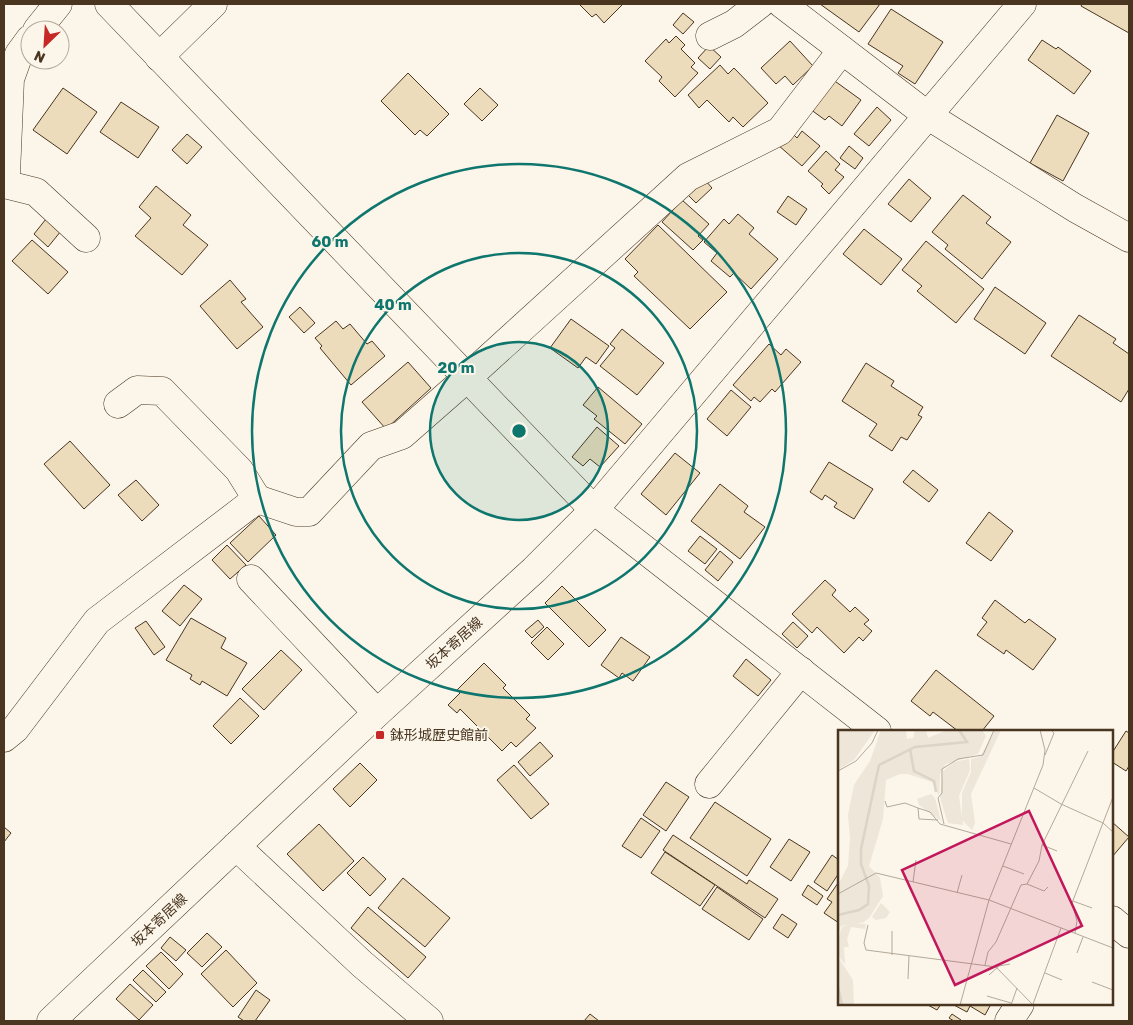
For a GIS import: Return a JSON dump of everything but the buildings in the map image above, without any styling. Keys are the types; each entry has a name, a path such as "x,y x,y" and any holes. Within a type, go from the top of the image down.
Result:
{"street":[{"path":"45,20 58,4"},
{"path":"109,4 594,510 876,730"},
{"path":"159,57 213,4"},
{"path":"710,36 734,24 760,4"},
{"path":"782,4 927,115 1075,208 1129,238"},
{"name":"坂本寄居線","path":"51,1021 378,713 534,570 594,510 1022,4"},
{"path":"118,404 137,390 162,391 239,470 258,499 296,512 309,512 371,446 402,435 468,378 688,177 780,131 842,50"},
{"path":"4,179 6,174 10,79 20,53"},
{"path":"4,184 36,192 86,238"},
{"path":"8,728 97,621 258,499"},
{"path":"251,579 378,713"},
{"path":"708,784 801,671"},
{"path":"236,846 362,964 429,1021"},
{"path":"1113,921 1129,934"},
{"path":"1009,1021 1019,1005"}],"place":[{"name":"鉢形城歴史館前","path":"380,735"}]}
